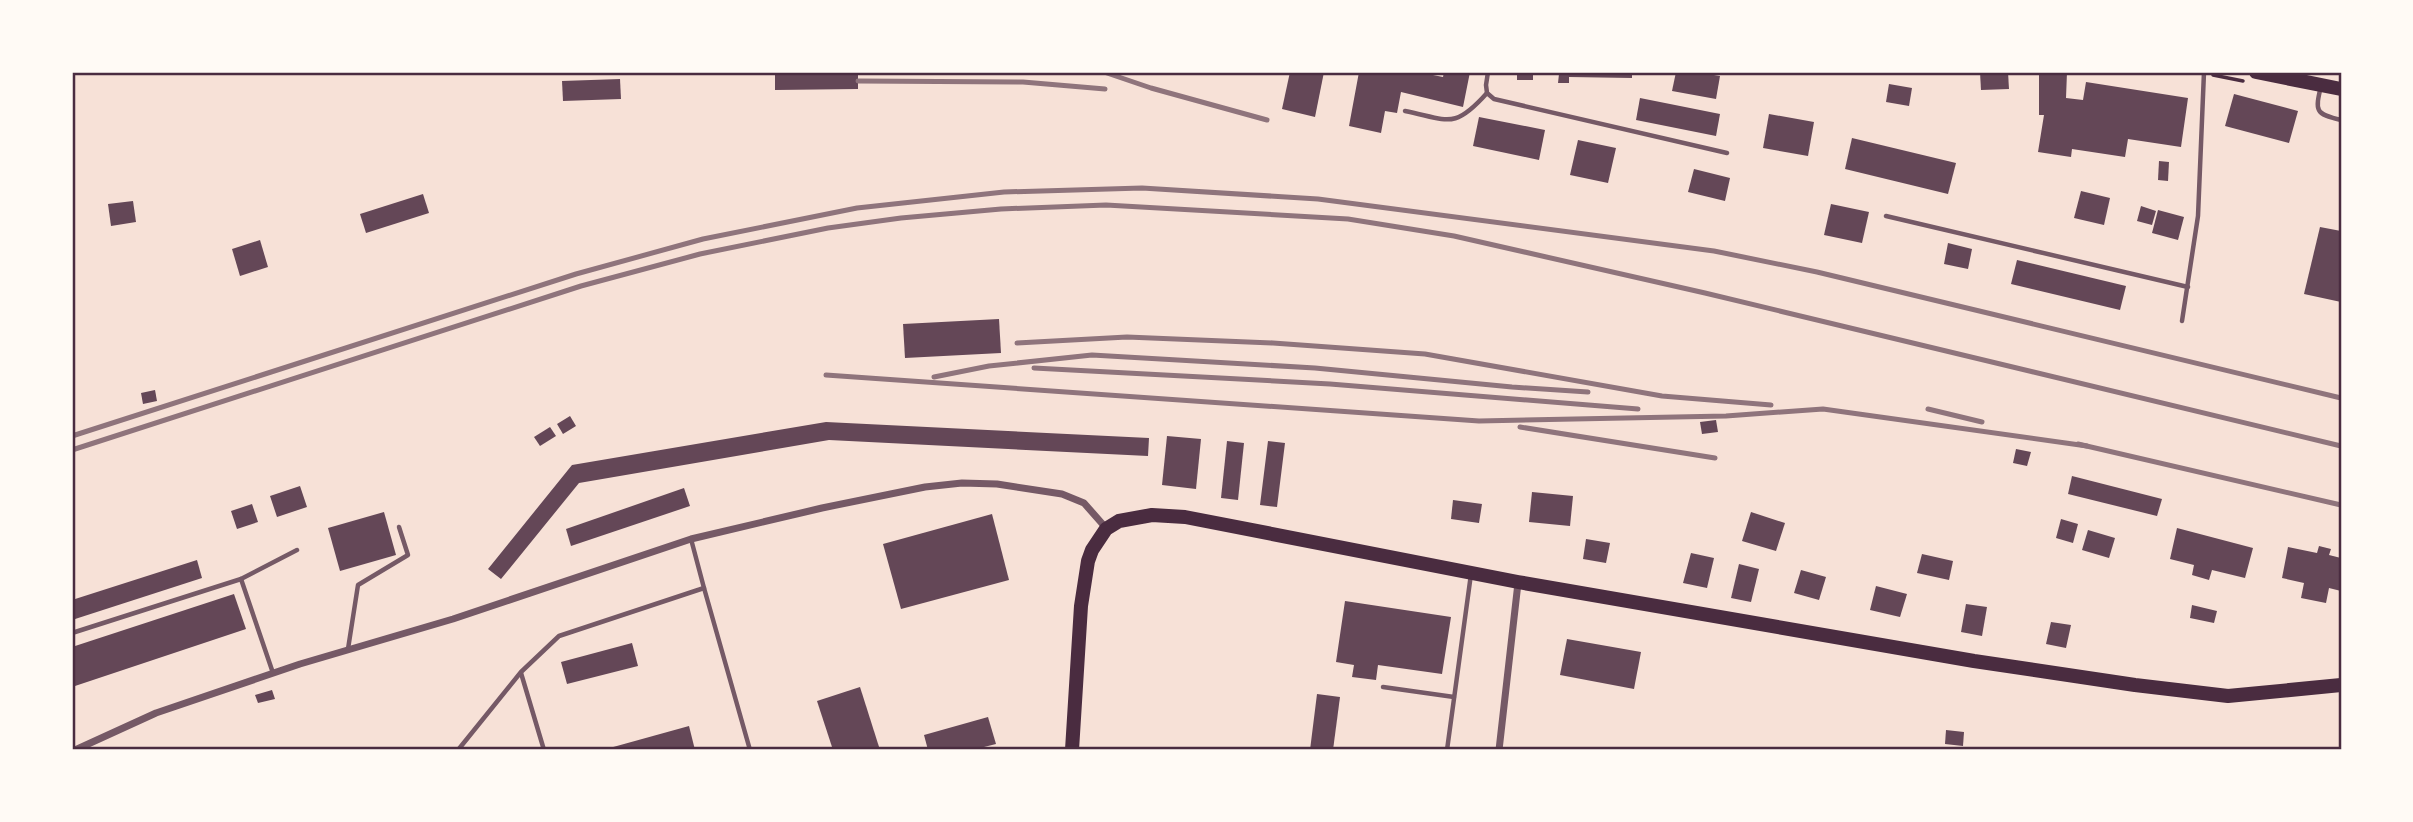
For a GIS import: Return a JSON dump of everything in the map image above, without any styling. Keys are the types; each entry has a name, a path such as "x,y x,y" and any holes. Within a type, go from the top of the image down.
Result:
{"main road":[{"path":"2256,72 2341,89"},
{"path":"1072,750 1073,700 1083,593 1093,550 1106,529 1126,518 1152,515 1185,517 1518,582 1974,661 2198,694 2246,695 2341,685"}],"street":[{"path":"75,750 156,713 272,673 453,619 691,539 822,508 925,487 962,483 997,484 1062,494 1084,503 1106,529"},
{"path":"1499,750 1518,582"}],"lane":[{"path":"1488,72 1487,93 1494,99 1727,153"},
{"path":"2182,321 2198,216 2204,72"},
{"path":"2321,85 2317,104 2320,113 2341,120"},
{"path":"1405,111 1451,120 1472,111 1487,93"},
{"path":"1886,216 2188,287"},
{"path":"348,649 358,585 408,555 398,527"},
{"path":"691,539 750,750"},
{"path":"72,633 241,579 297,550"},
{"path":"1447,750 1471,573"},
{"path":"241,579 272,673"},
{"path":"458,750 521,672 559,636 704,588"},
{"path":"521,672 544,750"},
{"path":"1383,687 1454,697"}],"building":[{"path":"775,72 858,72 858,89 775,90"},
{"path":"1290,72 1324,72 1315,117 1282,109"},
{"path":"1359,72 1418,72 1443,77 1444,72 1470,72 1463,107 1401,92 1397,113 1385,111 1381,133 1349,126"},
{"path":"1517,72 1533,72 1533,80 1517,80"},
{"path":"1550,72 1632,72 1632,78 1569,77 1569,83 1558,83 1559,74"},
{"path":"1676,72 1720,76 1716,99 1672,91"},
{"path":"1980,72 2008,72 2009,89 1981,90"},
{"path":"2039,72 2067,72 2066,98 2083,100 2086,82 2188,98 2181,147 2128,139 2125,157 2072,149 2071,157 2038,152 2044,115 2039,115"},
{"path":"620,79 621,99 563,101 562,81"},
{"path":"1889,84 1912,88 1909,106 1886,102"},
{"path":"2234,94 2298,111 2289,143 2225,126"},
{"path":"1640,98 1720,114 1716,136 1636,120"},
{"path":"1769,114 1814,122 1808,156 1763,148"},
{"path":"1479,117 1545,130 1539,160 1473,146"},
{"path":"1852,138 1956,163 1948,194 1845,169"},
{"path":"1578,140 1616,148 1608,183 1570,175"},
{"path":"2159,161 2169,162 2168,181 2158,180"},
{"path":"1694,169 1730,178 1725,201 1688,192"},
{"path":"2081,191 2110,198 2104,225 2074,218"},
{"path":"423,194 429,213 366,233 360,214"},
{"path":"133,201 136,222 111,226 108,204"},
{"path":"1831,204 1869,212 1862,243 1824,235"},
{"path":"2141,206 2156,211 2152,225 2137,221"},
{"path":"2158,210 2184,217 2178,240 2152,233"},
{"path":"2320,227 2341,231 2341,302 2304,294"},
{"path":"260,240 268,267 240,276 232,249"},
{"path":"1948,243 1972,249 1968,269 1944,264"},
{"path":"2017,260 2126,286 2120,310 2011,284"},
{"path":"999,319 1001,353 905,358 903,324"},
{"path":"155,390 157,401 143,404 141,393"},
{"path":"570,416 576,426 563,434 557,424"},
{"path":"1716,420 1718,432 1702,434 1700,422"},
{"path":"826,422 1149,438 1148,456 829,440 579,483 501,579 488,569 572,465"},
{"path":"550,427 556,436 540,446 534,437"},
{"path":"1167,436 1201,439 1196,489 1162,485"},
{"path":"1227,441 1244,443 1238,500 1221,498"},
{"path":"1268,441 1285,443 1277,507 1260,505"},
{"path":"2016,449 2031,452 2027,466 2013,463"},
{"path":"2072,476 2162,499 2157,516 2068,494"},
{"path":"300,486 307,507 277,517 270,496"},
{"path":"684,488 690,506 571,546 566,529"},
{"path":"1532,492 1573,496 1570,526 1529,522"},
{"path":"1453,500 1482,504 1479,523 1451,519"},
{"path":"252,504 258,522 237,529 231,511"},
{"path":"384,512 396,555 340,571 328,528"},
{"path":"1751,512 1785,523 1776,551 1742,541"},
{"path":"992,514 1009,580 901,609 883,544"},
{"path":"2061,519 2078,524 2073,543 2056,538"},
{"path":"2177,528 2253,548 2245,578 2212,570 2209,580 2192,575 2194,565 2170,559"},
{"path":"2088,530 2115,538 2109,558 2082,550"},
{"path":"1586,539 1610,543 1606,563 1583,559"},
{"path":"2319,546 2331,549 2329,555 2341,558 2341,591 2329,588 2326,603 2301,598 2304,583 2282,578 2288,547 2317,553"},
{"path":"1691,553 1714,558 1707,588 1683,583"},
{"path":"1922,554 1953,561 1949,580 1917,573"},
{"path":"197,560 202,578 72,620 72,600"},
{"path":"1739,564 1759,569 1751,602 1731,598"},
{"path":"1801,570 1826,577 1819,600 1794,593"},
{"path":"1876,586 1907,594 1900,617 1870,610"},
{"path":"234,594 246,629 72,687 72,647"},
{"path":"1345,601 1451,617 1442,674 1378,665 1376,680 1352,677 1354,665 1336,662"},
{"path":"1966,604 1987,607 1982,636 1961,632"},
{"path":"2192,605 2217,611 2214,623 2190,618"},
{"path":"2051,622 2071,625 2066,648 2046,644"},
{"path":"1567,639 1641,652 1634,689 1560,675"},
{"path":"632,643 638,666 567,684 561,662"},
{"path":"860,687 880,750 833,750 817,701"},
{"path":"272,690 275,699 258,703 255,695"},
{"path":"1317,694 1340,697 1333,750 1310,750"},
{"path":"988,717 996,744 972,750 928,750 924,735"},
{"path":"689,726 695,750 606,750 606,749"},
{"path":"1946,730 1964,732 1963,746 1945,744"}],"railway":[{"path":"1104,72 1267,120"},
{"path":"858,81 1023,82 1105,89"},
{"path":"72,436 576,274 703,239 857,208 1004,192 1142,188 1318,199 1714,251 1817,272 2341,398"},
{"path":"72,450 581,286 700,254 828,228 901,218 1001,209 1106,205 1348,219 1454,236 1705,293 2341,446"},
{"path":"1017,343 1127,337 1273,343 1425,354 1662,396 1771,405"},
{"path":"934,377 989,366 1092,355 1315,368 1588,392"},
{"path":"1034,368 1330,384 1638,409"},
{"path":"826,375 1479,421 1726,416 1823,409 2087,446"},
{"path":"1928,409 1982,422"},
{"path":"1520,427 1715,458"},
{"path":"2078,444 2341,505"}]}
